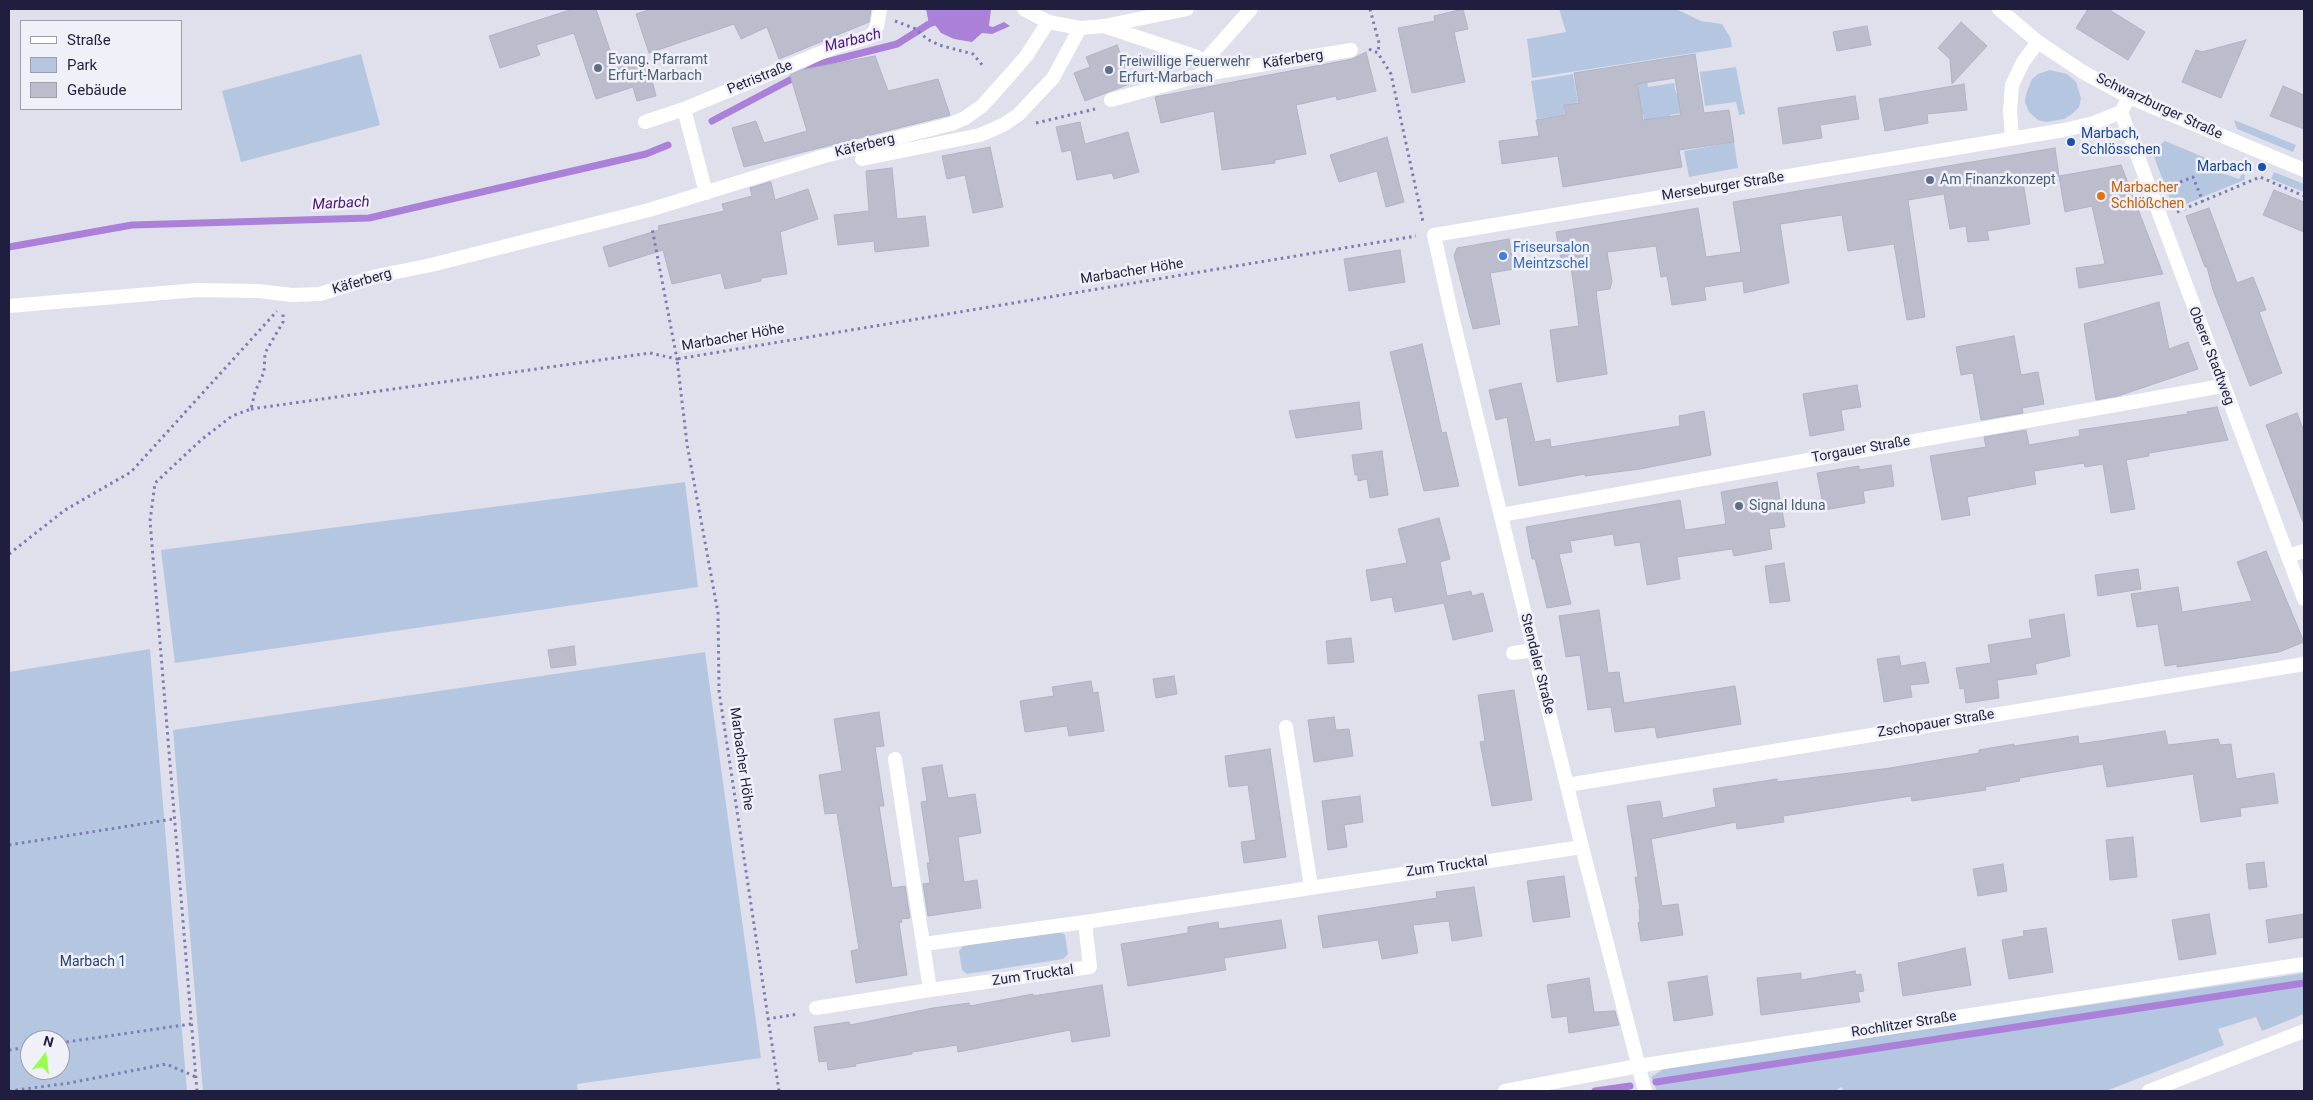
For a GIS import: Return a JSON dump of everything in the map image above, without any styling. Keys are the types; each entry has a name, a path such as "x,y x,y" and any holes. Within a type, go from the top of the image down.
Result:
{"street":[{"name":"Petristraße","path":"645,122 684,109 835,47 869,37 874,32 880,9"},
{"path":"1024,9 1048,22 1080,28 1104,26 1187,9"},
{"path":"1104,26 1197,57 1204,68 1250,9"},
{"name":"Schwarzburger Straße","path":"1999,9 2038,42 2083,72 2130,97 2304,170"},
{"name":"Käferberg","path":"9,306 198,290 258,291 292,296 320,294 377,276 431,265 649,210 821,157 965,118 982,106 1009,76 1027,55 1048,22"},
{"name":"Käferberg","path":"862,159 980,135 1003,125 1018,115 1053,78 1080,28"},
{"path":"2012,138 2010,111 2012,85 2023,62 2038,42"},
{"name":"Käferberg","path":"1111,100 1204,68 1351,50"},
{"path":"2121,112 2130,97"},
{"path":"684,109 706,193"},
{"name":"Merseburger Straße","path":"1430,235 2012,138 2094,123 2121,112"},
{"name":"Oberer Stadtweg","path":"2121,112 2222,386 2304,600"},
{"name":"Stendaler Straße","path":"1430,235 1501,514 1582,847 1645,1091"},
{"name":"Torgauer Straße","path":"1501,514 2222,386"},
{"path":"2288,556 2304,551"},
{"path":"1513,653 1534,650"},
{"name":"Zschopauer Straße","path":"1567,785 2304,664"},
{"path":"1286,727 1311,887"},
{"path":"895,759 930,990"},
{"name":"Zum Trucktal","path":"924,944 1085,922 1582,847"},
{"name":"Zum Trucktal","path":"816,1008 1090,967 1085,922"},
{"name":"Rochlitzer Straße","path":"1504,1091 1638,1066 2304,964"},
{"path":"2149,1091 2304,1031"}],"path":[{"path":"1370,9 1379,44 1378,53"},
{"path":"916,29 927,39 939,45 973,54 983,66"},
{"path":"1351,50 1370,49 1378,53 1391,74 1430,235"},
{"path":"1003,125 1032,124 1106,106 1111,100"},
{"path":"2151,194 2193,177 2204,202"},
{"path":"2160,219 2260,177 2304,196"},
{"path":"196,1091 151,530 155,483 201,440 232,416 251,409 650,353 677,359 649,210"},
{"name":"Marbacher Höhe","path":"779,1091 719,691 718,613 687,444 677,359 1430,235"},
{"path":"9,554 65,510 131,472 283,305 283,322 265,353 264,372 254,392 251,409"},
{"path":"9,845 173,819"},
{"path":"767,1019 814,1012 816,1008"},
{"path":"70,1042 191,1024"},
{"path":"9,1091 70,1083 166,1064 196,1077"}],"green space":[{"path":"1559,9 1676,9 1701,21 1722,24 1730,37 1732,47 1532,78 1527,39 1566,32"},
{"path":"361,54 380,125 241,162 222,91"},
{"path":"1644,63 1648,87 1674,83 1676,93 1699,90 1682,113 1670,115 1671,135 1648,138 1643,114 1626,116 1618,68"},
{"path":"1736,67 1745,114 1739,115 1736,102 1705,106 1700,72"},
{"path":"2050,70 2067,74 2076,82 2081,98 2079,107 2072,114 2064,119 2046,122 2038,120 2029,112 2025,102 2032,79 2038,74"},
{"path":"1573,74 1578,102 1564,105 1565,115 1537,119 1531,81"},
{"path":"2234,120 2296,145 2293,152 2237,129"},
{"path":"2165,141 2225,166 2222,173 2239,179 2242,174 2245,175 2244,180 2174,209 2154,157 2155,149"},
{"path":"1734,142 1738,168 1689,177 1684,151"},
{"path":"2274,172 2304,184 2304,192 2271,179"},
{"path":"685,482 698,587 175,663 161,550"},
{"name":"Marbach 1","path":"150,649 187,1091 9,1091 9,672"},
{"path":"705,652 761,1058 577,1084 578,1091 203,1091 173,730"},
{"path":"1059,931 1065,935 1068,954 1063,959 967,974 962,970 959,951 963,946"},
{"path":"2304,973 2304,1014 2262,1031 2256,1017 2218,1029 2224,1045 2106,1091 1844,1091 1841,1087 1835,1091 1657,1091 1651,1077 1665,1068"}],"shaded area":[{"path":"926,9 991,9 989,26 993,27 1004,22 1010,26 992,34 982,33 972,42 954,39 941,33 935,25 929,24"}],"building":[{"path":"573,9 596,9 615,65 646,57 656,96 637,101 633,87 596,99 574,33 536,45 540,55 500,68 489,36"},
{"path":"652,9 871,9 869,22 779,59 767,27 741,39 734,24 649,53 636,14"},
{"path":"1463,9 1468,29 1454,32 1465,82 1412,93 1398,28 1435,21 1434,16"},
{"path":"2088,9 2108,9 2145,32 2128,60 2076,28"},
{"path":"1961,22 1987,46 1952,84 1950,59 1938,48"},
{"path":"1867,26 1871,45 1837,51 1833,32"},
{"path":"2246,40 2221,98 2182,82 2196,50 2202,52"},
{"path":"1117,45 1132,83 1085,101 1074,73 1090,67 1086,57"},
{"path":"1366,52 1376,91 1337,100 1336,96 1296,105 1306,154 1275,160 1275,163 1222,170 1214,111 1161,123 1155,97 1352,59"},
{"path":"1695,54 1704,113 1729,110 1734,142 1679,150 1682,167 1563,187 1558,156 1502,164 1499,141 1539,136 1536,120 1566,115 1564,105 1579,103 1574,73","holes":["1675,78 1681,115 1643,120 1637,84"]},
{"path":"875,56 888,91 938,79 950,115 744,167 732,128 756,121 764,143 807,131 790,75 801,70"},
{"path":"1964,84 1967,110 1927,114 1928,123 1885,131 1879,99"},
{"path":"2283,86 2304,95 2304,129 2270,116"},
{"path":"1855,96 1859,119 1820,125 1822,138 1783,144 1778,108"},
{"path":"1080,122 1085,144 1128,132 1139,172 1114,179 1112,173 1077,180 1071,150 1062,152 1056,127"},
{"path":"1387,137 1404,202 1386,207 1377,171 1339,182 1330,155"},
{"path":"990,147 1003,207 973,213 965,175 947,179 942,156"},
{"path":"2055,148 2059,176 2023,182 2030,224 1987,231 1989,240 1968,242 1966,226 1950,229 1944,194 1908,200 1925,317 1907,320 1894,244 1848,251 1842,215 1780,224 1789,283 1744,293 1743,281 1704,287 1706,300 1672,305 1667,276 1661,277 1656,246 1607,252 1612,281 1610,289 1596,291 1607,374 1557,382 1550,330 1579,326 1570,259 1561,260 1556,232 1698,208 1706,257 1741,252 1733,202"},
{"path":"2121,165 2163,274 2079,288 2076,268 2105,264 2092,206 2065,212 2059,176"},
{"path":"892,168 897,219 925,216 929,246 875,252 874,241 838,245 834,215 869,211 866,171"},
{"path":"771,182 775,200 808,189 818,219 780,232 787,274 761,278 761,281 725,289 721,273 672,284 663,250 609,267 603,247 659,230 658,226 724,211 722,204 752,196 750,188"},
{"path":"2274,190 2304,202 2304,232 2263,215"},
{"path":"2209,208 2237,283 2253,277 2266,310 2259,312 2282,373 2250,386 2213,290 2207,267 2205,267 2186,216"},
{"path":"1509,239 1514,269 1490,273 1500,324 1473,329 1454,256 1457,248"},
{"path":"1400,250 1405,282 1349,291 1344,259"},
{"path":"2159,302 2169,349 2188,342 2198,369 2118,396 2096,400 2084,324"},
{"path":"2014,336 2021,375 2038,372 2044,404 2022,408 2023,413 1981,420 1973,373 1961,375 1956,347"},
{"path":"1422,344 1442,433 1446,432 1459,486 1424,491 1390,352"},
{"path":"1521,383 1535,442 1550,439 1551,447 1680,426 1679,416 1704,411 1711,455 1640,469 1585,476 1585,474 1519,486 1507,417 1496,420 1489,390"},
{"path":"1857,385 1861,407 1841,410 1844,430 1810,436 1803,394"},
{"path":"1359,402 1362,429 1296,438 1289,411"},
{"path":"2217,407 2228,440 2149,453 2149,456 2126,460 2135,509 2111,513 2103,464 2085,467 2084,463 2034,471 2036,484 1967,497 1970,515 1942,520 1930,456 1986,447 1984,437 2026,430 2029,445 2080,436 2079,430 2188,414 2187,412"},
{"path":"2297,413 2304,431 2303,522 2266,425"},
{"path":"1382,451 1388,495 1370,498 1367,479 1358,481 1358,475 1355,475 1352,455"},
{"path":"1891,465 1894,486 1863,491 1865,503 1824,510 1817,473 1859,466 1859,470"},
{"path":"1777,482 1785,527 1769,529 1772,549 1734,556 1732,549 1677,557 1680,579 1647,585 1640,542 1615,546 1613,534 1570,541 1572,552 1559,554 1571,604 1547,608 1535,559 1532,559 1526,527 1680,500 1685,530 1726,524 1721,492"},
{"path":"1439,518 1450,559 1440,562 1447,596 1471,591 1472,596 1483,593 1493,631 1453,640 1444,603 1395,612 1392,597 1371,601 1366,570 1407,563 1398,529"},
{"path":"2266,551 2304,642 2279,652 2177,667 2177,664 2165,666 2158,624 2137,627 2131,594 2178,587 2182,612 2252,601 2237,562"},
{"path":"1784,563 1790,601 1770,603 1765,566"},
{"path":"2138,569 2141,589 2098,596 2095,575"},
{"path":"1599,610 1608,673 1619,672 1624,703 1735,686 1741,724 1657,738 1655,727 1615,732 1611,707 1588,710 1580,655 1566,657 1559,616"},
{"path":"2064,614 2070,656 2035,664 2037,674 1997,680 1999,698 1966,703 1964,688 1960,689 1956,668 1991,663 1988,645 2032,638 2029,620"},
{"path":"1351,638 1354,662 1328,664 1326,641"},
{"path":"574,646 576,665 551,668 548,650"},
{"path":"1899,656 1901,666 1925,662 1929,683 1910,685 1912,697 1884,702 1877,659"},
{"path":"1174,676 1177,694 1156,698 1153,679"},
{"path":"1091,681 1093,693 1098,692 1104,731 1069,736 1067,726 1025,732 1020,701 1054,696 1052,687"},
{"path":"1514,690 1532,800 1492,806 1480,742 1485,741 1478,695"},
{"path":"879,712 884,746 875,747 884,806 879,806 892,888 905,886 910,918 901,919 902,922 899,923 907,975 856,983 851,951 859,949 837,813 825,814 819,775 842,771 834,719"},
{"path":"1334,717 1336,730 1349,729 1353,756 1314,762 1308,720"},
{"path":"2165,731 2168,745 2218,739 2220,745 2231,744 2236,779 2274,773 2278,803 2240,808 2241,816 2201,822 2193,774 2107,787 2103,764 2019,778 2020,781 1985,787 1986,790 1912,801 1911,796 1783,816 1784,822 1737,829 1736,822 1651,839 1662,906 1678,904 1683,935 1641,941 1638,923 1640,922 1640,909 1635,877 1638,877 1627,806 1660,801 1663,818 1716,807 1713,789 1777,779 1777,782 1890,768 1979,753 1979,750 2014,744 2014,746 2078,736 2079,744"},
{"path":"1270,749 1286,857 1244,863 1241,842 1256,840 1248,785 1229,787 1225,756"},
{"path":"942,765 948,798 975,794 981,833 958,837 964,882 977,880 981,908 928,916 923,884 930,883 927,863 930,863 921,802 927,801 922,768"},
{"path":"1360,796 1363,822 1344,825 1347,847 1328,850 1322,801"},
{"path":"2133,837 2137,877 2110,880 2106,840"},
{"path":"2264,862 2267,887 2249,889 2246,864"},
{"path":"2003,864 2007,891 1978,896 1973,869"},
{"path":"1564,876 1570,917 1533,922 1527,881"},
{"path":"1474,887 1482,936 1452,941 1449,921 1413,925 1418,953 1382,959 1378,940 1323,948 1318,916 1437,898 1436,892"},
{"path":"2209,914 2216,954 2179,960 2172,920"},
{"path":"2304,914 2304,937 2269,943 2266,920"},
{"path":"1281,920 1286,948 1224,958 1226,970 1128,986 1121,944 1188,933 1188,927 1218,922 1219,929"},
{"path":"2046,928 2053,972 2009,979 2002,940 2024,936 2023,931"},
{"path":"1965,948 1971,985 1903,996 1898,963"},
{"path":"1855,971 1856,975 1861,974 1864,991 1858,992 1860,1002 1761,1015 1757,978 1801,973 1801,980"},
{"path":"1707,976 1713,1015 1674,1021 1668,982"},
{"path":"1589,978 1594,1012 1615,1011 1619,1025 1569,1033 1567,1016 1552,1018 1547,985"},
{"path":"1102,985 1110,1036 1072,1042 1070,1030 958,1052 957,1045 912,1052 912,1054 855,1064 856,1066 828,1070 827,1061 819,1062 814,1027 849,1022 850,1025 933,1008 969,1003 970,1006 1033,994 1033,996"}],"waterway":[{"name":"Marbach","path":"712,121 822,63 897,44 929,24 938,21"},
{"name":"Marbach","path":"9,247 132,225 369,218 646,154 668,145"},
{"path":"1656,1082 2304,983"},
{"path":"1595,1091 1630,1086"}],"place":[{"name":"Evang. Pfarramt Erfurt-Marbach","path":"598,68"},
{"name":"Freiwillige Feuerwehr Erfurt-Marbach","path":"1109,70"},
{"name":"Marbach, Schlösschen","path":"2071,142"},
{"name":"Marbach","path":"2262,167"},
{"name":"Am Finanzkonzept","path":"1930,180"},
{"name":"Marbacher Schlößchen","path":"2101,196"},
{"name":"Friseursalon Meintzschel","path":"1503,256"},
{"name":"Signal Iduna","path":"1739,506"}]}
